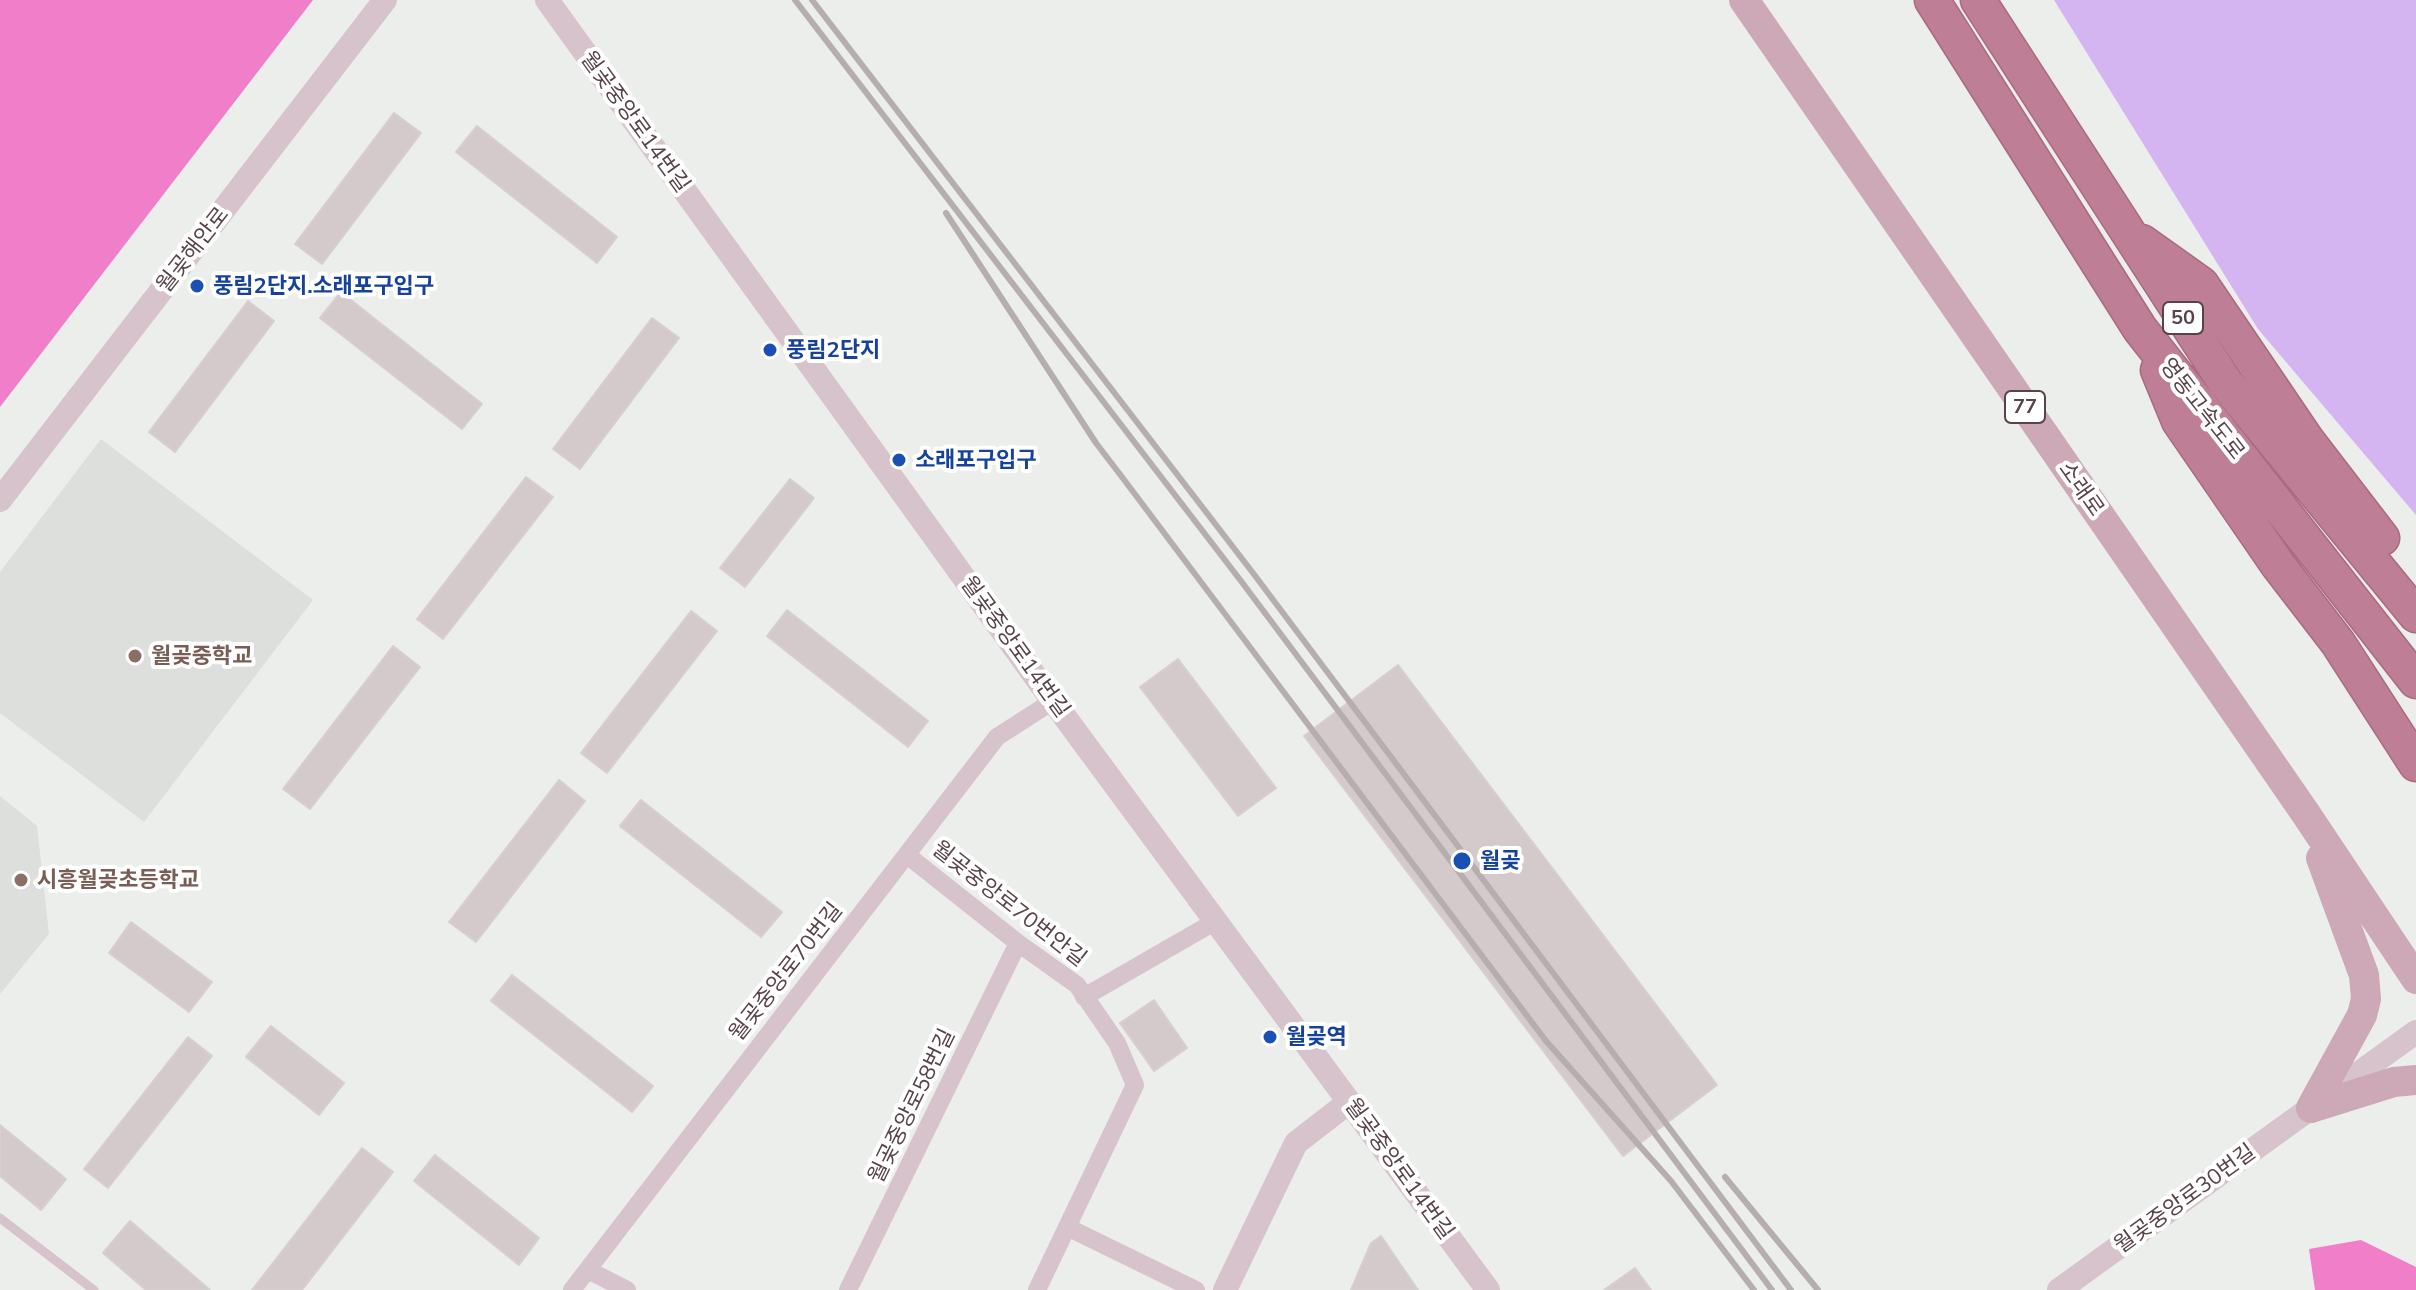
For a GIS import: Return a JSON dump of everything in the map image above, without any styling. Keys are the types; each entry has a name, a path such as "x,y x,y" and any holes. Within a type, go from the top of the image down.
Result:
{"highway":[{"name":"영동고속도로","path":"1932,0 2140,329 2416,681"},
{"name":"영동고속도로","path":"1978,0 2225,382 2416,615"},
{"path":"2128,233 2201,284 2306,439 2416,582"},
{"path":"2140,329 2179,421 2278,565 2338,643 2416,764"}],"main road":[{"name":"소래로","path":"1744,0 2306,814 2416,979"},
{"path":"2306,814 2364,975 2366,999 2362,1015 2311,1108"},
{"path":"2311,1108 2394,1082 2416,1080"}],"street":[{"name":"월곶해안로","path":"0,500 385,0"},
{"name":"월곶중앙로14번길","path":"547,0 1053,701 1488,1290"},
{"name":"월곶중앙로70번길","path":"572,1290 997,737 1053,701"},
{"name":"월곶중앙로70번안길","path":"907,855 1018,943 1077,985 1117,1043 1135,1085 1037,1290"},
{"path":"1084,997 1216,921"},
{"name":"월곶중앙로58번길","path":"848,1290 1018,943"},
{"name":"월곶중앙로30번길","path":"2059,1290 2416,1032"},
{"path":"1225,1290 1296,1143 1349,1102"},
{"path":"1067,1227 1196,1290"},
{"path":"588,1270 627,1290"}],"lane":[{"path":"0,1218 94,1290"}],"shaded area":[{"path":"0,0 313,0 0,407"},
{"path":"2054,0 2416,0 2416,515 2258,329"},
{"name":"월곶중학교","path":"101,439 313,600 144,822 0,713 0,572"},
{"name":"시흥월곶초등학교","path":"0,796 37,826 49,934 0,994"},
{"path":"2361,1240 2416,1267 2416,1290 2315,1290 2309,1249"}],"building":[{"path":"394,113 421,133 322,264 295,244"},
{"path":"477,126 617,237 597,263 456,152"},
{"path":"341,292 482,404 462,429 320,318"},
{"path":"248,301 274,321 175,452 149,432"},
{"path":"652,318 679,338 580,469 553,449"},
{"path":"526,477 553,497 443,639 417,619"},
{"path":"790,479 814,498 745,587 720,568"},
{"path":"787,610 928,721 908,747 767,636"},
{"path":"691,611 717,631 607,773 581,753"},
{"path":"393,646 420,667 310,809 283,789"},
{"path":"1178,659 1276,788 1238,816 1140,687"},
{"path":"1398,665 1717,1085 1623,1156 1304,736"},
{"path":"559,780 585,801 476,942 449,922"},
{"path":"641,800 782,912 761,937 620,826"},
{"path":"131,922 212,982 189,1012 109,953"},
{"path":"512,975 653,1086 632,1112 491,1001"},
{"path":"1154,1000 1187,1048 1154,1071 1120,1023"},
{"path":"271,1026 344,1083 319,1115 246,1057"},
{"path":"188,1037 212,1056 108,1188 84,1169"},
{"path":"0,1125 66,1179 41,1210 0,1176"},
{"path":"362,1148 393,1172 302,1290 252,1290"},
{"path":"435,1155 539,1238 519,1265 414,1181"},
{"path":"130,1221 210,1290 146,1290 103,1253"},
{"path":"1381,1236 1418,1290 1351,1290 1371,1243"},
{"path":"1635,1268 1651,1290 1604,1290"}],"railway":[{"path":"795,0 1241,581 1772,1290"},
{"path":"812,0 1253,573 1791,1290"},
{"path":"946,213 1096,443 1546,1041 1671,1181 1754,1290"},
{"path":"1725,1177 1818,1290"}],"place":[{"name":"풍림2단지.소래포구입구","path":"197,286"},
{"name":"풍림2단지","path":"770,350"},
{"name":"소래포구입구","path":"899,460"},
{"name":"월곶중학교","path":"135,656"},
{"name":"월곶","path":"1462,861"},
{"name":"시흥월곶초등학교","path":"21,880"},
{"name":"월곶역","path":"1270,1037"}]}
